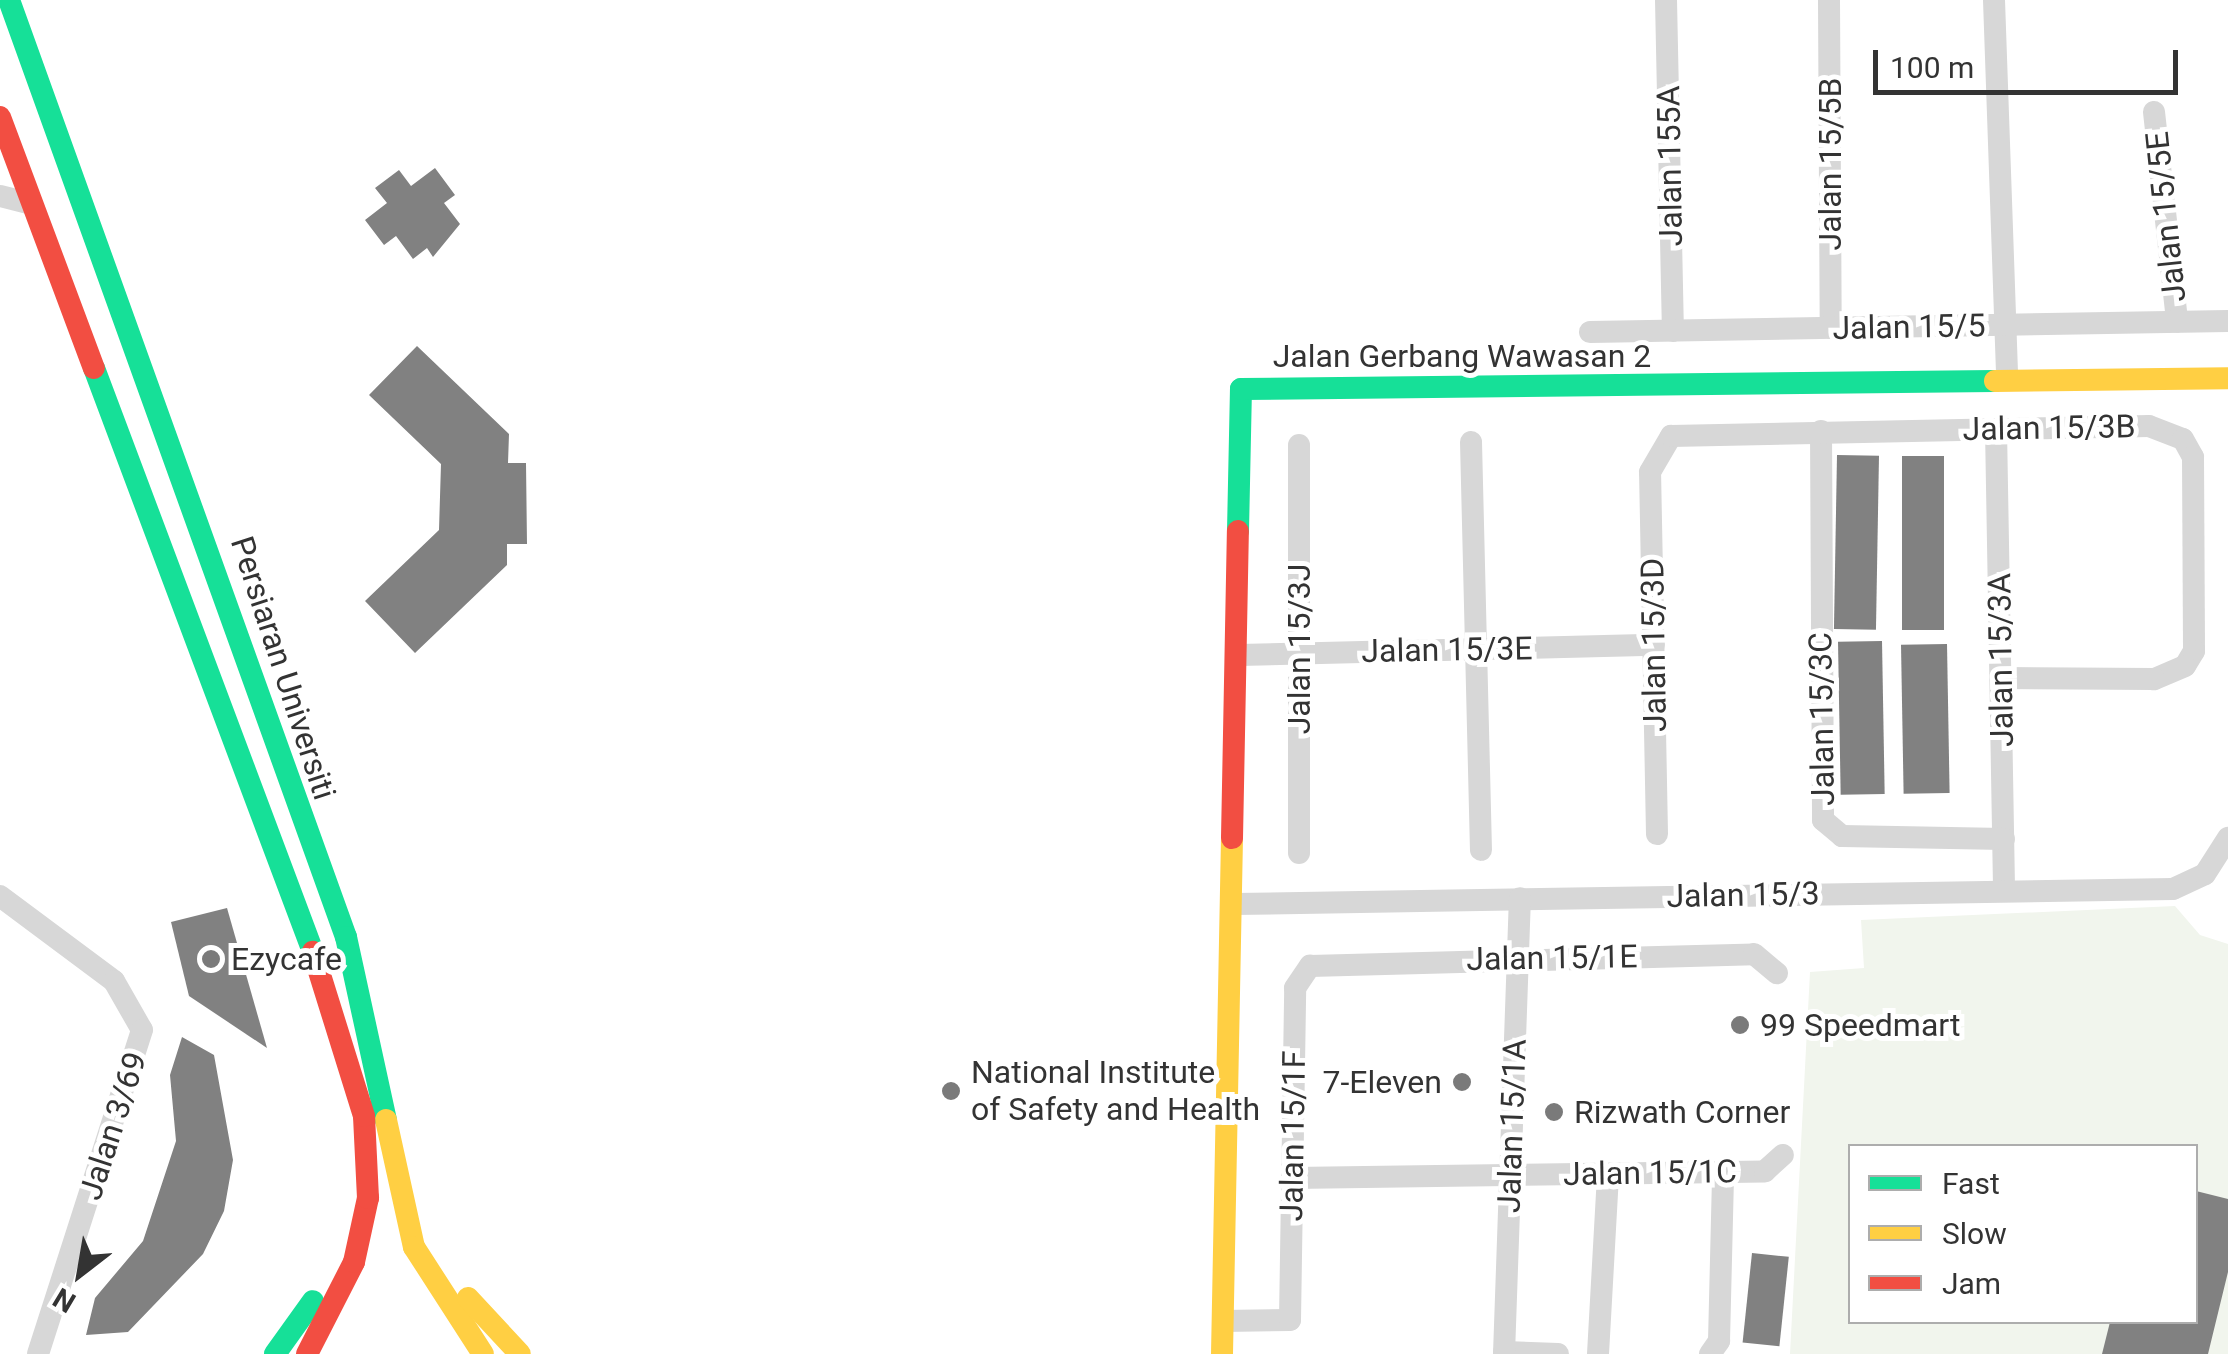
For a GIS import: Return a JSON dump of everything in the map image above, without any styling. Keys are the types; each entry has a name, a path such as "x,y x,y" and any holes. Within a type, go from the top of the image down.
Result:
{"main road":[{"name":"Persiaran Universiti","path":"9,0 346,938 414,1247 484,1354"},
{"name":"Persiaran Universiti","path":"0,117 308,936 364,1116 368,1198 354,1262 307,1354"},
{"name":"Jalan Gerbang Wawasan 2","path":"1222,1354 1239,655 1240,389 2228,378"},
{"path":"276,1354 321,1288 342,1232 350,1175 308,936"},
{"path":"346,938 391,1042 424,1215 448,1271 520,1354"}],"street":[{"name":"Jalan 155A","path":"1666,0 1673,331"},
{"name":"Jalan 15/5B","path":"1829,0 1831,328"},
{"path":"1994,0 2007,378"},
{"name":"Jalan 15/5E","path":"2154,112 2177,322"},
{"path":"0,196 31,204"},
{"name":"Jalan 15/5","path":"1590,332 2228,321"},
{"name":"Jalan 15/3B","path":"1654,456 1671,436 1822,431 2149,426 2183,439 2193,457 2194,651 2173,677 2002,678"},
{"name":"Jalan 15/3A","path":"1996,429 2004,891"},
{"name":"Jalan 15/3C","path":"1822,431 1823,820 1842,836 2004,840"},
{"path":"1472,442 1481,850"},
{"name":"Jalan 15/3J","path":"1299,446 1299,852"},
{"name":"Jalan 15/3D","path":"1654,456 1658,834"},
{"name":"Jalan 15/3E","path":"1239,655 1654,645"},
{"name":"Jalan 15/3","path":"1234,904 2173,890 2205,874 2228,838"},
{"name":"Jalan 3/69","path":"0,896 114,981 142,1030 38,1354"},
{"name":"Jalan 15/1A","path":"1504,1353 1520,898"},
{"name":"Jalan 15/1E","path":"1319,962 1754,954 1777,973"},
{"name":"Jalan 15/1F","path":"1222,1321 1290,1320 1295,988 1319,962"},
{"name":"Jalan 15/1C","path":"1293,1178 1723,1172 1773,1169 1783,1155"},
{"path":"1714,1348 1723,1172"},
{"path":"1598,1354 1608,1174"},
{"path":"1504,1353 1558,1354"}],"shaded area":[{"path":"2175,906 2200,935 2228,944 2228,1354 1790,1354 1810,972 1864,968 1861,920"}],"building":[{"path":"435,168 455,195 444,203 460,224 433,257 427,248 413,259 396,236 384,245 365,220 387,203 375,188 399,170 411,186"},
{"path":"417,346 509,434 508,463 526,463 527,544 507,544 507,565 415,653 365,601 439,530 441,464 369,395"},
{"path":"1837,455 1879,456 1876,630 1834,629"},
{"path":"1902,456 1944,456 1944,630 1902,630"},
{"path":"1882,641 1885,794 1841,795 1838,642"},
{"path":"1947,644 1950,793 1904,794 1901,645"},
{"name":"Ezycafe","path":"227,908 267,1048 189,996 171,922"},
{"path":"182,1037 214,1055 233,1160 224,1211 203,1254 128,1332 86,1335 95,1298 143,1241 176,1141 170,1075"},
{"path":"2198,1192 2228,1199 2228,1272 2208,1354 2102,1354 2110,1324 2198,1324"},
{"path":"1752,1253 1789,1257 1779,1346 1743,1343"}],"traffic: fast":[{"path":"9,0 346,937 386,1120"},
{"path":"94,368 313,952"},
{"path":"1238,531 1241,389 1995,381"},
{"path":"275,1354 313,1301"}],"traffic: slow":[{"path":"1995,381 2228,378"},
{"path":"1222,1354 1232,838"},
{"path":"386,1120 414,1247 483,1354"},
{"path":"468,1298 520,1354"}],"traffic: jam":[{"path":"0,117 94,368"},
{"path":"1232,838 1238,531"},
{"path":"307,1354 354,1262 368,1198 364,1116 313,952"}],"place":[{"name":"Ezycafe","path":"211,959"},
{"name":"99 Speedmart","path":"1740,1025"},
{"name":"7-Eleven","path":"1462,1082"},
{"name":"National Institute of Safety and Health","path":"951,1091"},
{"name":"Rizwath Corner","path":"1554,1112"}]}
